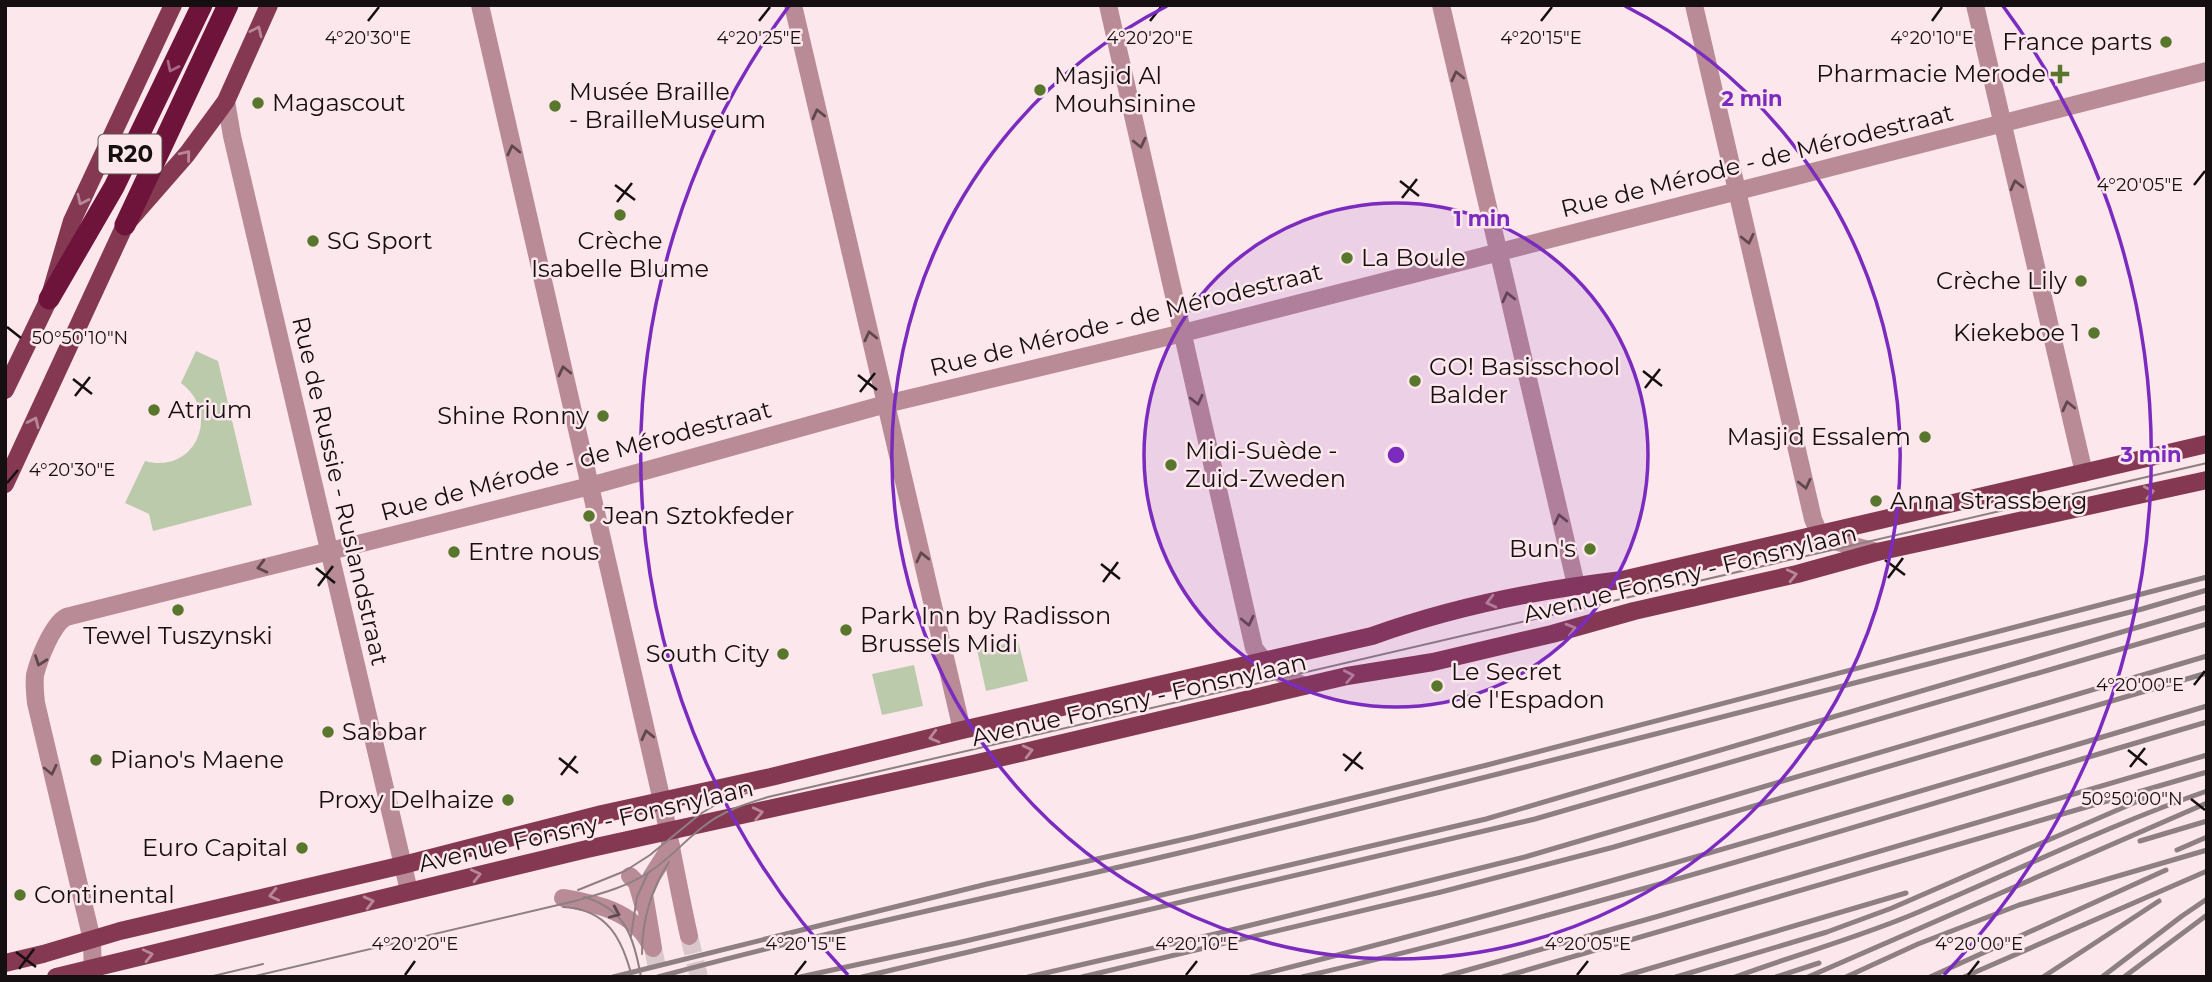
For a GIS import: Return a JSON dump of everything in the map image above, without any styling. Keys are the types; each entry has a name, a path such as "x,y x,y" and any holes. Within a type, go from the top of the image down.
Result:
{"highway":[{"name":"R20","path":"49,299 114,187 202,5"},
{"name":"R20","path":"125,225 228,5"}],"main road":[{"name":"R20","path":"5,390 49,299 72,221 173,5"},
{"path":"125,225 187,154 226,100 269,5"},
{"name":"R20","path":"5,484 125,225"},
{"name":"Avenue Fonsny - Fonsnylaan","path":"81,966 120,931 962,730 1372,636 1413,621 1529,593 1622,580 2207,444"},
{"name":"Avenue Fonsny - Fonsnylaan","path":"81,966 409,891 669,839 1347,676 1460,656 1877,552 2207,480"},
{"path":"5,963 81,966"}],"street":[{"path":"480,5 662,801 672,864 689,936"},
{"path":"793,5 962,730"},
{"path":"1108,5 1252,642 1262,660 1304,686"},
{"path":"1441,5 1576,585"},
{"path":"1694,5 1813,519 1819,533 1834,541 1877,552"},
{"path":"1975,5 2084,472"},
{"name":"Rue de Mérode - de Mérodestraat","path":"81,966 34,683 39,661 58,621 66,617 590,486 886,404 1183,333 2207,71"},
{"name":"Rue de Russie - Ruslandstraat","path":"226,100 328,551 409,891"},
{"path":"563,898 594,904 632,920 653,948 644,894 669,839"},
{"path":"630,876 637,883 646,913"}],"green space":[{"path":"196,351 218,361 252,505 153,531 149,514 125,503 145,461 163,463 177,459 189,451 197,439 201,425 200,410 193,396 181,383"},
{"path":"1018,641 1028,681 986,691 977,650"},
{"path":"914,665 923,706 882,715 872,674"}],"tunnel":[{"path":"689,936 699,977"},
{"path":"653,948 659,977"}],"tram line":[{"path":"251,977 575,901 611,890 654,869 719,816 768,797 2207,463"},
{"path":"578,890 625,871 650,855 700,814 722,801 753,791"},
{"path":"642,954 648,906 669,862"},
{"path":"631,936 637,897 648,873"},
{"path":"584,897 598,902 619,917 631,938 641,977"},
{"path":"563,907 591,913 610,928 623,950 632,977"},
{"path":"209,977 263,964"}],"railway":[{"path":"613,977 987,884 1194,837 1487,765 2207,577"},
{"path":"658,977 794,942 1204,847 1439,789 2207,590"},
{"path":"800,977 957,943 1486,819 2207,607"},
{"path":"862,977 1535,819 2207,624"},
{"path":"1028,977 1525,857 2207,656"},
{"path":"1082,977 1441,892 1614,847 2207,673"},
{"path":"1251,977 1611,881 2207,706"},
{"path":"1302,977 1416,950 1643,889 2207,722"},
{"path":"1443,977 2207,755"},
{"path":"1503,977 2207,772"},
{"path":"1735,977 1898,920 2098,833 2207,791"},
{"path":"1676,977 1827,932 1892,908 2145,798"},
{"path":"1808,977 2207,803"},
{"path":"2140,841 2207,821"},
{"path":"2177,850 2207,837"},
{"path":"1846,977 1918,944 2019,905 2207,850"},
{"path":"1930,977 2166,870"},
{"path":"1964,977 2207,871"},
{"path":"1621,977 1906,893"},
{"path":"2102,977 2207,899"},
{"path":"2043,977 2159,901"},
{"path":"2124,977 2207,915"},
{"path":"1776,977 1819,963"}],"place":[{"name":"France parts","path":"2166,42"},
{"name":"Pharmacie Merode","path":"2060,74"},
{"name":"Masjid Al Mouhsinine","path":"1040,90"},
{"name":"Magascout","path":"258,103"},
{"name":"Musée Braille - BrailleMuseum","path":"555,106"},
{"name":"Crèche Isabelle Blume","path":"620,215"},
{"name":"SG Sport","path":"313,241"},
{"name":"La Boule","path":"1347,258"},
{"name":"Crèche Lily","path":"2081,281"},
{"name":"Kiekeboe 1","path":"2094,333"},
{"name":"GO! Basisschool Balder","path":"1415,381"},
{"name":"Atrium","path":"154,410"},
{"name":"Shine Ronny","path":"603,416"},
{"name":"Masjid Essalem","path":"1925,437"},
{"name":"Midi-Suède - Zuid-Zweden","path":"1171,465"},
{"name":"Anna Strassberg","path":"1876,501"},
{"name":"Jean Sztokfeder","path":"589,516"},
{"name":"Bun's","path":"1590,549"},
{"name":"Entre nous","path":"454,552"},
{"name":"Tewel Tuszynski","path":"178,610"},
{"name":"Park Inn by Radisson Brussels Midi","path":"846,630"},
{"name":"South City","path":"783,654"},
{"name":"Le Secret de l'Espadon","path":"1437,686"},
{"name":"Sabbar","path":"328,732"},
{"name":"Piano's Maene","path":"96,760"},
{"name":"Proxy Delhaize","path":"508,800"},
{"name":"Euro Capital","path":"302,848"},
{"name":"Continental","path":"20,895"}]}
